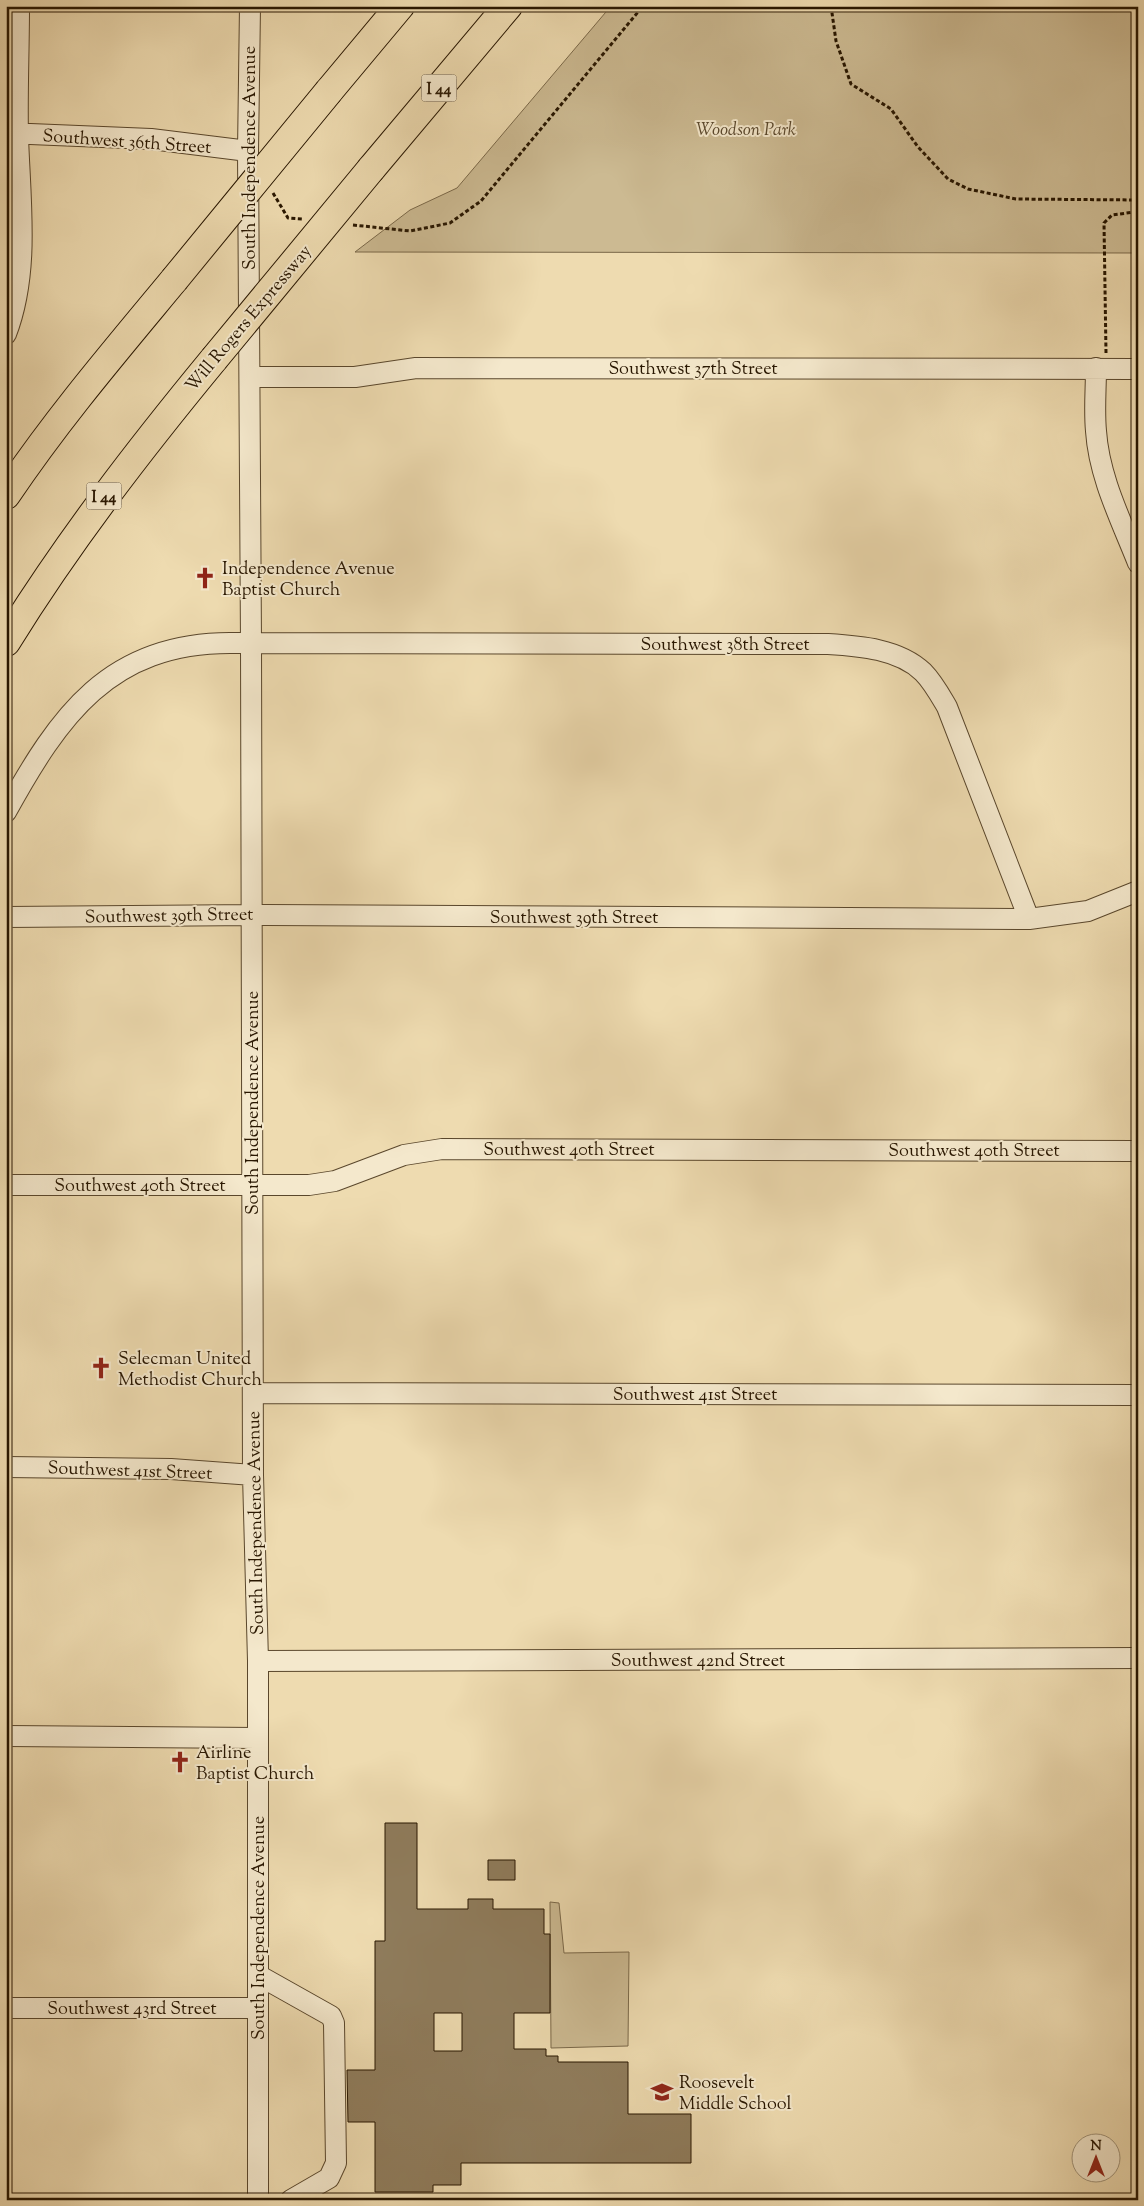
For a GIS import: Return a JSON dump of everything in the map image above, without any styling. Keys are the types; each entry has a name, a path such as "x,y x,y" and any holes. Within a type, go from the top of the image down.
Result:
{"highway":[{"path":"6,495 78,398 400,6"},
{"name":"Will Rogers Expressway","path":"6,642 44,581 146,441 508,6"}],"street":[{"path":"6,334 19,284 21,240 12,133 19,6"},
{"name":"South Independence Avenue","path":"250,6 248,151 253,1475 258,1661 258,2200"},
{"name":"Southwest 36th Street","path":"12,133 151,139 248,151"},
{"name":"Southwest 37th Street","path":"250,378 354,377 416,368 1138,368"},
{"path":"1101,368 1096,430 1101,462 1105,479 1138,563"},
{"name":"Southwest 38th Street","path":"6,812 53,735 77,706 117,672 139,660 187,645 251,643 828,644 858,646 891,654 908,662 923,672 936,689 946,708 1028,919"},
{"name":"Southwest 39th Street","path":"6,917 251,914 1028,919 1088,912 1138,891"},
{"name":"Southwest 40th Street","path":"6,1185 309,1185 335,1181 404,1155 442,1149 1138,1151"},
{"name":"Southwest 41st Street","path":"253,1392 1138,1395"},
{"name":"Southwest 41st Street","path":"6,1467 171,1468 253,1475"},
{"name":"Southwest 42nd Street","path":"258,1661 1138,1658"},
{"path":"6,1736 258,1738"},
{"path":"258,1975 332,2016 334,2023 336,2163 329,2178 291,2200"},
{"name":"Southwest 43rd Street","path":"6,2008 258,2008"}],"path":[{"path":"344,224 410,231 450,223 481,200 644,6"},
{"path":"830,6 836,41 851,84 891,109 918,147 948,179 968,189 1016,199 1137,200 1135,212 1112,215 1104,223 1101,368"},
{"path":"268,184 288,218 306,220"}],"green space":[{"name":"Woodson Park","path":"611,6 1138,6 1138,253 355,252 410,210 457,188"},
{"path":"550,1902 559,1903 564,1953 629,1952 628,2046 551,2048"}],"building":[{"path":"385,1823 417,1823 417,1909 468,1909 468,1899 493,1899 493,1909 544,1909 544,1934 550,1934 550,2013 514,2013 514,2049 546,2049 546,2056 558,2056 558,2062 628,2062 628,2114 691,2114 691,2163 461,2163 461,2185 433,2185 433,2192 375,2192 375,2122 348,2122 347,2070 375,2070 375,1941 385,1941","holes":["434,2013 462,2013 462,2051 434,2051"]},
{"path":"488,1860 515,1860 515,1880 488,1880"}],"place":[{"name":"Independence Avenue Baptist Church","path":"205,578"},
{"name":"Selecman United Methodist Church","path":"101,1368"},
{"name":"Airline Baptist Church","path":"180,1762"},
{"name":"Roosevelt Middle School","path":"662,2092"}]}
